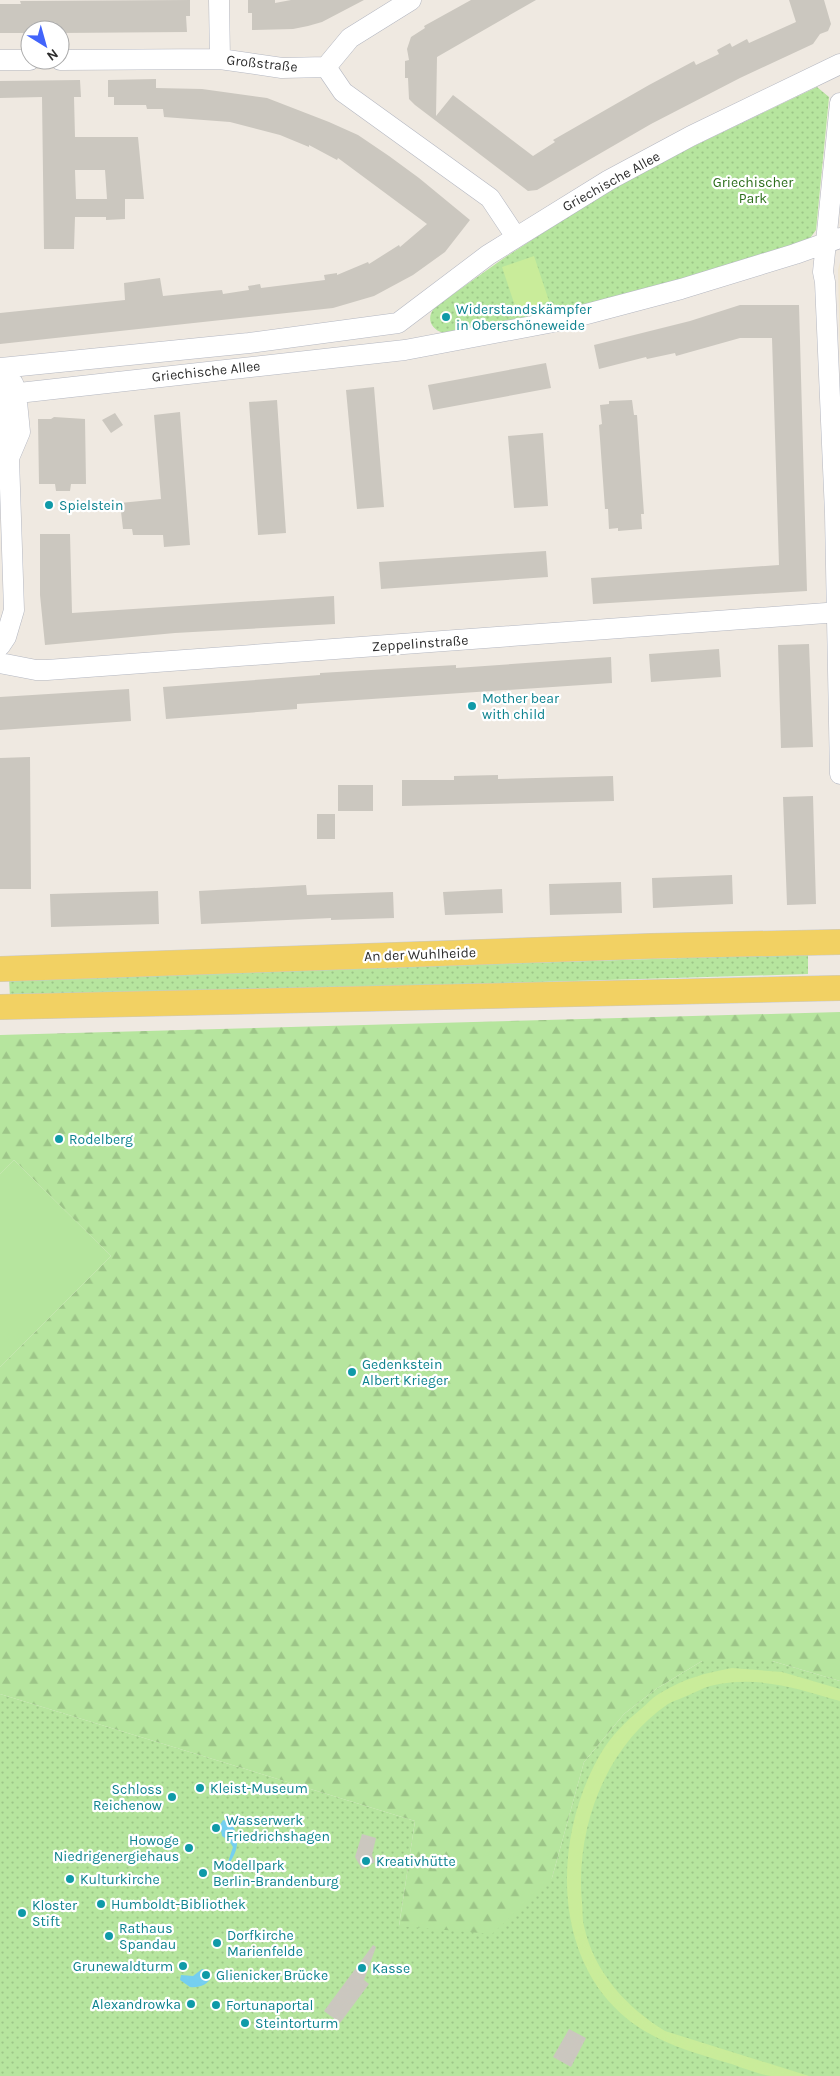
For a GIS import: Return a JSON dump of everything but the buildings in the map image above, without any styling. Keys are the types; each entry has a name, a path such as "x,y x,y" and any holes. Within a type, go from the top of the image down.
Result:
{"main road":[{"name":"An der Wuhlheide","path":"0,969 652,946 840,942"},
{"path":"0,1007 840,988"}],"street":[{"path":"219,0 220,59"},
{"path":"411,0 350,38 326,67 344,92 490,198 516,237"},
{"name":"Großstraße","path":"70,60 220,59 282,68 326,67"},
{"path":"0,60 20,60"},
{"name":"Griechische Allee","path":"4,368 249,342 398,323 452,281 516,237 609,180 690,136 840,64"},
{"path":"840,103 833,241 823,272 833,465 838,613 840,774"},
{"name":"Griechische Allee","path":"8,393 405,350 564,320 681,289 833,241"},
{"path":"398,323 405,350"},
{"path":"0,646 6,637 14,610 3,409 8,393 4,368"},
{"name":"Zeppelinstraße","path":"0,663 36,670 47,670 838,613"}],"shaded area":[{"path":"840,262 840,365 838,270"}],"green space":[{"name":"Griechischer Park","path":"817,87 829,97 816,230 808,241 724,269 534,318 443,333 432,326 430,319 435,307 504,258 592,201 671,157"},
{"path":"534,256 549,301 517,312 502,267"},
{"path":"808,954 808,974 10,998 9,979"},
{"path":"840,1012 840,1681 772,1661 702,1661 656,1689 624,1714 584,1762 552,1878 492,1934 399,1926 415,1821 0,1694 0,1367 111,1256 14,1160 0,1174 0,1035"},
{"path":"14,1160 111,1256 0,1367 0,1174"},
{"path":"702,1661 772,1661 840,1681 840,2076 0,2076 0,1694 415,1821 399,1926 552,1878 584,1762 624,1714 656,1689"},
{"path":"732,1668 782,1672 840,1689 840,1701 776,1684 760,1682 728,1683 707,1687 668,1704 646,1722 627,1743 611,1766 599,1792 590,1819 581,1875 583,1923 595,1958 614,1987 637,2011 665,2031 809,2076 771,2076 755,2072 675,2046 643,2030 615,2008 602,1993 586,1966 575,1937 568,1906 567,1874 570,1842 577,1810 587,1781 605,1747 624,1724 659,1694 679,1683"}],"water":[{"path":"223,1820 234,1827 237,1836 236,1850 228,1865 233,1847 222,1836 220,1825"},
{"path":"202,1969 208,1971 211,1977 203,1985 190,1987 180,1980 181,1975 193,1976"}],"place":[{"name":"Widerstandskämpfer in Oberschöneweide","path":"446,317"},
{"name":"Spielstein","path":"49,505"},
{"name":"Mother bear with child","path":"472,706"},
{"name":"Rodelberg","path":"59,1139"},
{"name":"Gedenkstein Albert Krieger","path":"352,1372"},
{"name":"Kleist-Museum","path":"200,1788"},
{"name":"Schloss Reichenow","path":"172,1797"},
{"name":"Wasserwerk Friedrichshagen","path":"216,1828"},
{"name":"Howoge Niedrigenergiehaus","path":"189,1848"},
{"name":"Kreativhütte","path":"366,1861"},
{"name":"Modellpark Berlin-Brandenburg","path":"203,1873"},
{"name":"Kulturkirche","path":"70,1879"},
{"name":"Humboldt-Bibliothek","path":"101,1904"},
{"name":"Kloster Stift","path":"22,1913"},
{"name":"Rathaus Spandau","path":"109,1936"},
{"name":"Dorfkirche Marienfelde","path":"217,1943"},
{"name":"Grunewaldturm","path":"183,1966"},
{"name":"Kasse","path":"362,1968"},
{"name":"Glienicker Brücke","path":"206,1975"},
{"name":"Alexandrowka","path":"191,2004"},
{"name":"Fortunaportal","path":"216,2005"},
{"name":"Steintorturm","path":"245,2023"}]}
